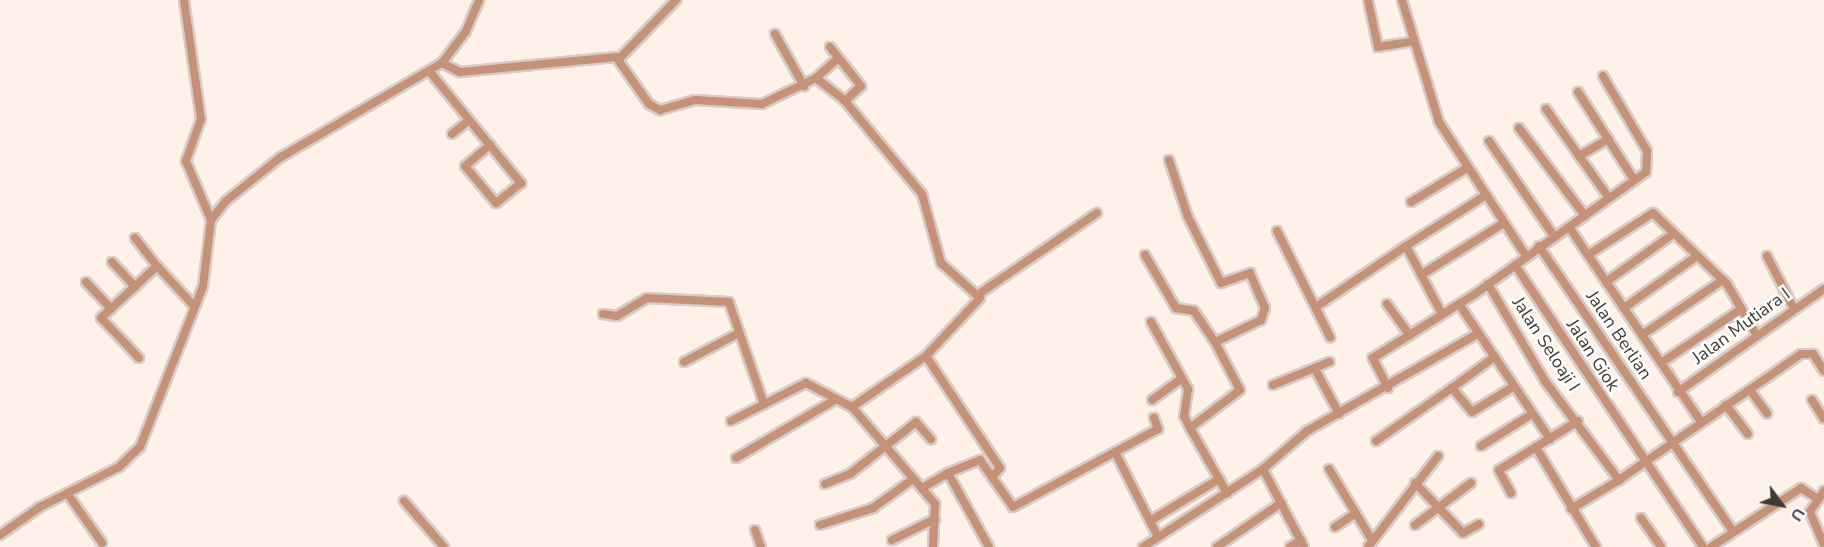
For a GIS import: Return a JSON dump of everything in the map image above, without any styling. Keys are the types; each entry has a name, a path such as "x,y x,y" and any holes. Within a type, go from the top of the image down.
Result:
{"street":[{"path":"0,535 66,493 119,467 140,447 207,273 210,220 186,161 201,119 184,0"},
{"path":"210,220 267,166 442,63 479,0"},
{"path":"442,63 460,72 619,58 676,0"},
{"path":"1368,0 1378,47 1414,41"},
{"path":"1402,0 1432,105 1467,168 1526,256"},
{"path":"775,34 804,86"},
{"path":"830,47 836,60 861,87 845,101"},
{"path":"619,58 655,110 695,100 762,104 804,86 836,60"},
{"path":"430,72 521,183 496,203 465,166 490,146"},
{"path":"1388,388 1373,358 1488,284 1647,169 1647,151 1603,76"},
{"path":"816,78 845,101 922,194 941,263 979,294 980,300 926,356 852,407"},
{"path":"1578,92 1634,180"},
{"path":"1546,109 1609,198"},
{"path":"452,134 469,120"},
{"path":"1519,128 1585,216"},
{"path":"1579,156 1608,138"},
{"path":"1489,141 1554,236"},
{"path":"1169,160 1188,217 1221,284 1250,273 1265,308 1261,320 1215,342"},
{"path":"1411,202 1467,168"},
{"path":"1316,307 1486,195"},
{"path":"1588,255 1650,212 1723,280 1757,336"},
{"path":"979,294 1097,213"},
{"path":"1421,275 1504,223"},
{"path":"1569,227 1661,363 1678,392 1701,422"},
{"path":"1277,231 1330,337"},
{"path":"1606,282 1673,234"},
{"path":"135,238 156,266 194,306"},
{"path":"1406,246 1442,314"},
{"name":"Jalan Berlian","path":"1539,246 1670,444 1733,531"},
{"path":"1145,255 1176,308 1194,311 1215,342 1240,390 1190,428"},
{"path":"1624,308 1697,256"},
{"path":"1767,256 1793,307"},
{"path":"112,262 135,287"},
{"name":"Jalan Giok","path":"1515,265 1643,464 1703,547"},
{"path":"138,358 101,318 156,266"},
{"path":"1642,335 1723,280"},
{"path":"86,282 111,309"},
{"name":"Jalan Seloaji I","path":"1488,284 1545,381 1578,421 1619,480"},
{"name":"Jalan Mutiara I","path":"1678,392 1757,336 1793,307 1824,289"},
{"path":"603,314 616,315 643,299 725,300 735,309 739,333 764,404"},
{"path":"1387,304 1410,336"},
{"path":"1459,304 1493,358 1550,439"},
{"path":"1661,363 1742,309"},
{"path":"1151,322 1190,397 1184,416 1227,493"},
{"path":"684,362 739,333"},
{"path":"1143,547 1263,469 1299,436 1388,388 1477,334"},
{"path":"1571,509 1643,464 1801,354 1814,355 1824,350"},
{"path":"1814,355 1824,371"},
{"path":"926,356 1000,468 992,477"},
{"path":"1376,441 1493,358"},
{"path":"1273,385 1329,362"},
{"path":"1315,369 1339,414"},
{"path":"1152,400 1182,378"},
{"path":"732,421 806,383 852,407 936,506 933,547"},
{"path":"1452,388 1472,412 1513,387"},
{"path":"1750,390 1767,413"},
{"path":"736,458 835,400"},
{"path":"1812,400 1824,419"},
{"path":"1726,405 1748,434"},
{"path":"1481,446 1532,414"},
{"path":"922,488 976,459 1013,507 1159,428 1154,418"},
{"path":"1511,493 1499,470 1537,449 1578,421"},
{"path":"825,484 850,474 918,422 931,439"},
{"path":"1537,449 1571,509 1596,547"},
{"path":"1115,452 1158,537"},
{"path":"1329,469 1356,513 1370,544 1438,456"},
{"path":"1263,469 1303,543 1290,547"},
{"path":"948,473 989,547"},
{"path":"820,525 873,508 913,479"},
{"path":"1150,521 1219,479"},
{"path":"1415,483 1463,533 1479,524"},
{"path":"1415,525 1471,483"},
{"path":"1711,547 1801,488 1815,497"},
{"path":"1824,491 1815,497 1811,516 1824,545"},
{"path":"66,493 102,543"},
{"path":"404,501 444,547"},
{"path":"1217,547 1281,504"},
{"path":"1335,527 1356,513"},
{"path":"1641,518 1661,547"},
{"path":"892,540 934,519"},
{"path":"755,530 761,547"}]}
